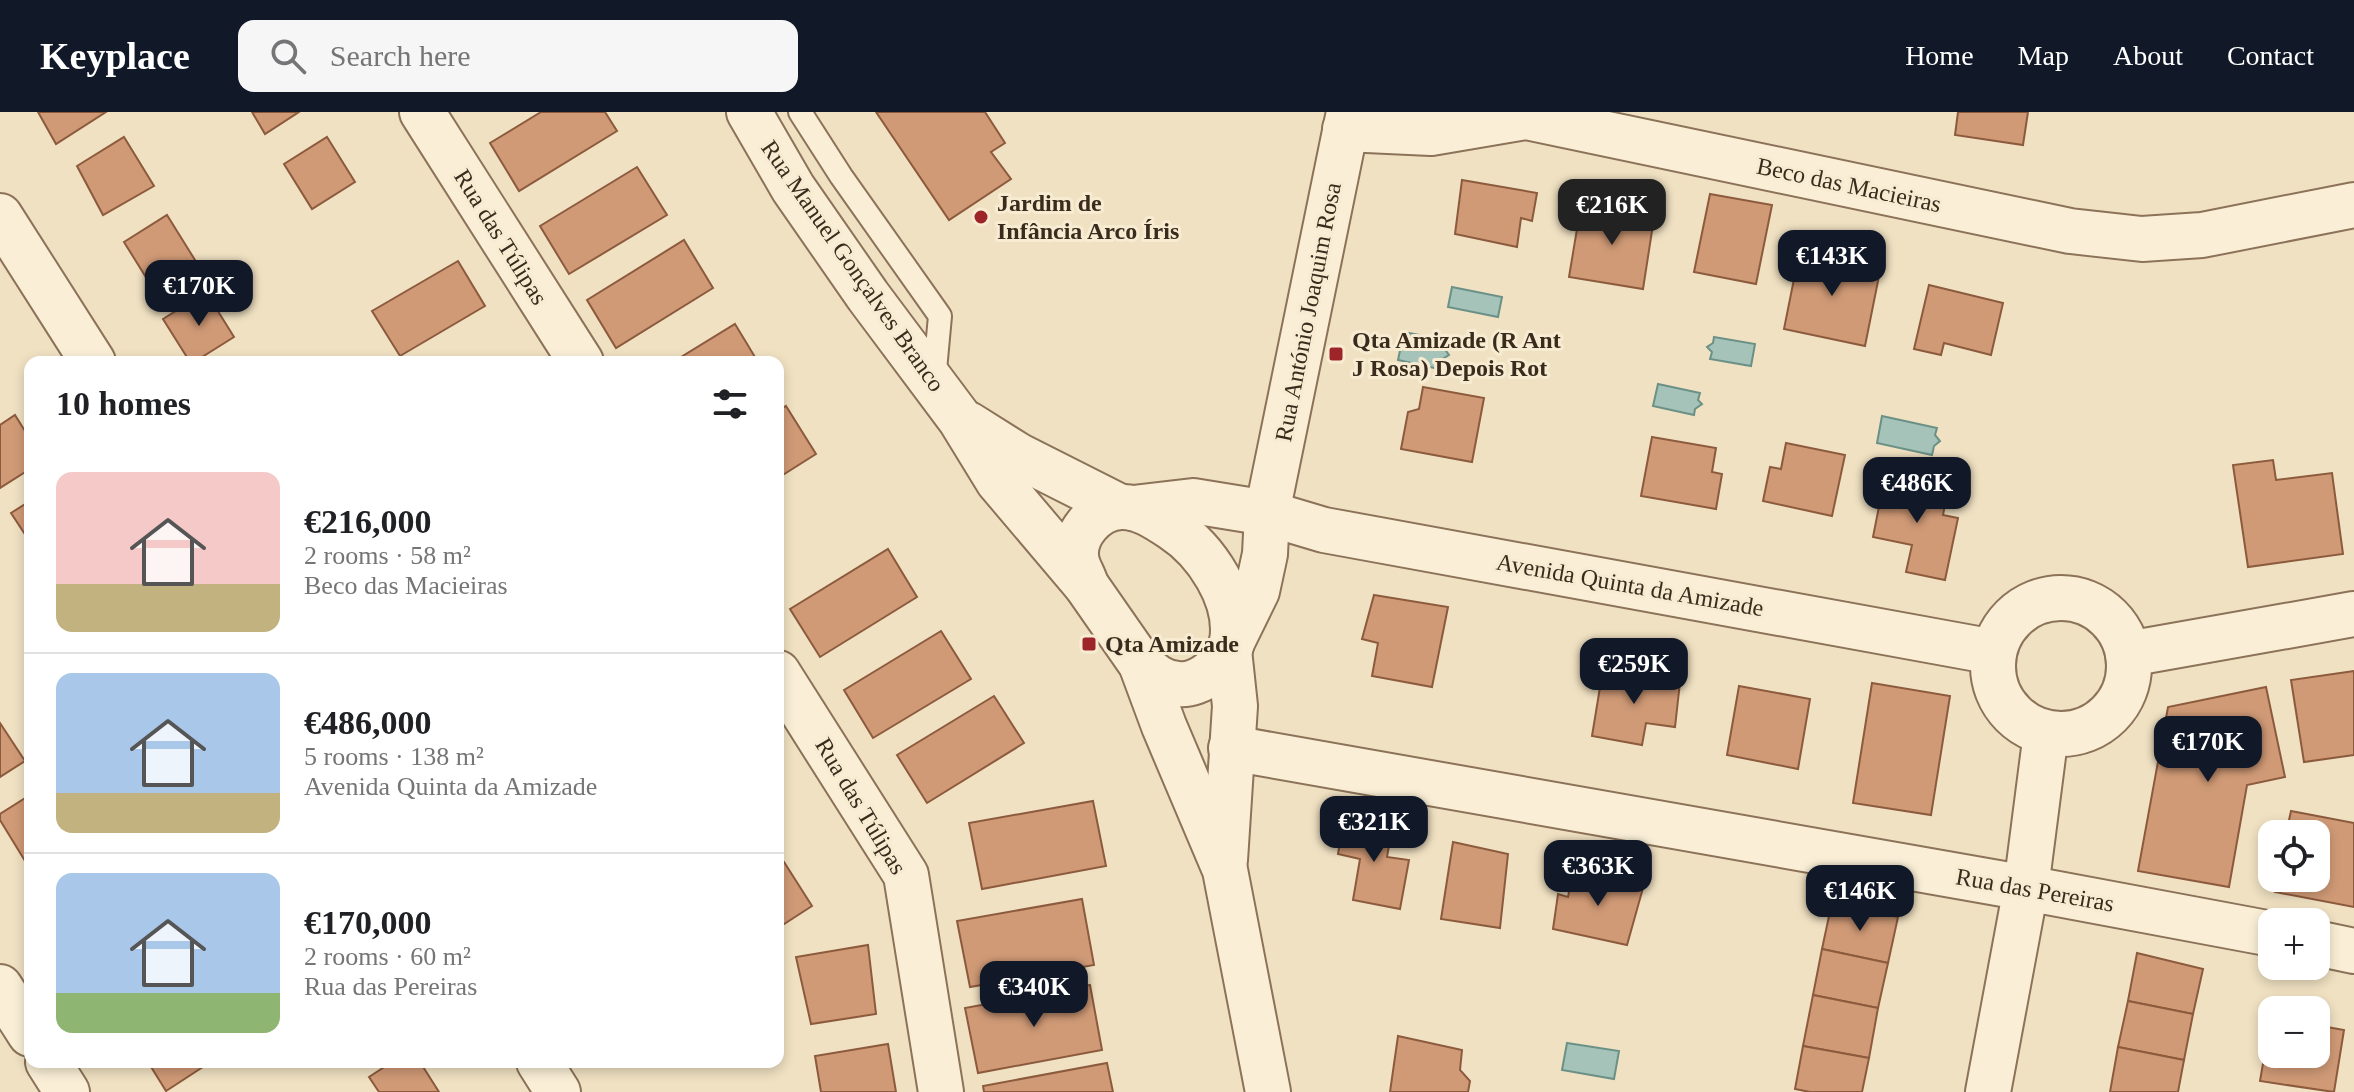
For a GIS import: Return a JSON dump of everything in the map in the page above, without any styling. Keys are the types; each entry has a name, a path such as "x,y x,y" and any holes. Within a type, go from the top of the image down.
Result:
{"street":[{"name":"Rua das Túlipas","path":"422,112 577,356"},
{"name":"Rua Manuel Gonçalves Branco","path":"749,112 793,188 947,402 998,481 1086,585 1141,664 1225,870 1268,1092"},
{"name":"Beco das Macieiras","path":"1347,120 1431,133 1526,117 2070,231 2142,239 2202,235 2354,205"},
{"name":"Rua António Joaquim Rosa","path":"1230,646 1257,591 1265,554 1267,513 1347,120"},
{"path":"0,216 18,279 88,356"},
{"name":"Rua Manuel Gonçalves Branco","path":"947,402 1019,456 1158,519 1184,536 1208,563 1232,615 1230,646 1235,706 1225,870"},
{"path":"1126,507 1193,501 1267,513"},
{"name":"Rua Manuel Gonçalves Branco","path":"1086,585 1077,560 1077,542 1086,525 1103,511 1126,507"},
{"name":"Avenida Quinta da Amizade","path":"1267,513 1340,533 1994,652"},
{"path":"2048,599 2072,599 2100,610 2118,629 2128,654 2128,681 2118,705 2098,724 2073,734 2046,733 2022,723 2003,704 1993,679 1994,652 2004,627 2023,609 2048,599"},
{"path":"2128,654 2354,614"},
{"name":"Rua Manuel Gonçalves Branco","path":"1141,664 1159,679 1180,685 1203,679 1219,665 1230,646"},
{"name":"Rua das Túlipas","path":"784,682 906,875 941,1092"},
{"path":"1988,1092 2026,888 2046,733"},
{"name":"Rua das Pereiras","path":"1231,748 2258,931"},
{"path":"2330,946 2354,951"},
{"path":"0,987 24,1025"},
{"path":"52,1068 67,1092"},
{"path":"543,1068 558,1092"}],"lane":[{"path":"800,112 841,176 940,316 947,402"}],"water":[{"path":"1452,287 1502,297 1498,317 1448,307"},
{"path":"1404,332 1445,340 1444,348 1449,355 1441,360 1439,369 1398,360"},
{"path":"1714,337 1755,344 1751,366 1710,359 1712,352 1707,347 1713,343"},
{"path":"1658,384 1700,393 1698,400 1702,404 1695,409 1694,415 1653,406"},
{"path":"1882,416 1937,428 1935,435 1940,441 1934,446 1932,455 1877,443"},
{"path":"1567,1043 1619,1051 1614,1079 1562,1070"}],"building":[{"path":"38,112 106,112 56,144"},
{"path":"252,112 299,112 265,134"},
{"path":"541,112 605,112 617,131 519,191 490,143"},
{"path":"876,112 985,112 1005,143 991,152 1011,179 949,220"},
{"path":"1958,112 2028,112 2023,145 1955,135"},
{"path":"124,137 154,186 103,215 77,166"},
{"path":"327,137 355,182 312,209 284,164"},
{"path":"637,167 667,215 569,274 540,226"},
{"path":"1462,180 1537,193 1532,221 1521,218 1517,247 1455,234"},
{"path":"1710,194 1772,205 1756,284 1694,272"},
{"path":"1581,205 1654,218 1643,289 1569,277"},
{"path":"167,215 195,260 152,287 124,242"},
{"path":"684,240 713,288 616,348 587,300"},
{"path":"1800,249 1881,266 1865,346 1784,329"},
{"path":"458,261 485,306 400,356 372,311"},
{"path":"1929,285 2003,303 1991,355 1944,343 1941,355 1914,349"},
{"path":"206,292 234,337 204,356 186,356 163,319"},
{"path":"735,324 754,356 683,356"},
{"path":"1423,387 1484,398 1472,462 1401,449 1408,412 1419,409"},
{"path":"784,407 816,454 784,474"},
{"path":"15,415 24,429 24,473 0,488 0,425"},
{"path":"1652,437 1716,448 1712,472 1722,474 1716,509 1641,496"},
{"path":"1786,443 1845,455 1832,516 1763,501 1770,467 1781,469"},
{"path":"2273,460 2276,480 2332,473 2343,554 2248,567 2233,465"},
{"path":"1885,476 1948,489 1943,515 1958,518 1945,580 1906,572 1912,545 1873,537"},
{"path":"24,505 24,533 11,513"},
{"path":"888,549 917,597 820,657 790,609"},
{"path":"1374,595 1448,607 1432,687 1372,676 1378,643 1362,639"},
{"path":"941,631 971,679 873,738 844,690"},
{"path":"1603,669 1680,682 1675,727 1646,723 1642,745 1592,736"},
{"path":"2354,671 2354,755 2304,762 2291,680"},
{"path":"1872,683 1950,696 1931,815 1853,803"},
{"path":"1739,686 1810,699 1798,769 1727,755"},
{"path":"2266,687 2285,777 2247,785 2229,887 2138,871 2168,707"},
{"path":"994,696 1024,743 927,803 897,755"},
{"path":"0,723 24,762 0,777"},
{"path":"24,799 24,859 0,820 0,814"},
{"path":"1093,801 1106,866 982,889 969,823"},
{"path":"2291,811 2354,823 2354,907 2275,892 2330,892 2330,820 2289,820"},
{"path":"1344,819 1392,828 1387,857 1409,860 1400,909 1353,900 1360,859 1338,854"},
{"path":"1453,842 1508,854 1500,928 1441,919"},
{"path":"784,862 812,906 784,924"},
{"path":"1573,870 1643,888 1627,945 1553,929 1558,894 1568,897"},
{"path":"1082,899 1094,965 970,987 957,921"},
{"path":"1832,902 1898,917 1888,963 1822,949"},
{"path":"868,945 876,1014 811,1024 796,957"},
{"path":"1822,949 1888,963 1878,1008 1813,995"},
{"path":"2137,953 2203,969 2193,1014 2128,1001"},
{"path":"1090,985 1102,1050 978,1073 965,1008"},
{"path":"1813,995 1878,1008 1869,1058 1803,1046"},
{"path":"2128,1001 2193,1014 2184,1060 2118,1047"},
{"path":"2330,1028 2344,1030 2334,1092 2260,1081 2262,1068 2330,1068"},
{"path":"1398,1036 1462,1050 1460,1070 1470,1081 1468,1092 1390,1092"},
{"path":"888,1044 896,1092 821,1092 815,1056"},
{"path":"1803,1046 1869,1058 1862,1092 1795,1089"},
{"path":"2118,1047 2184,1060 2178,1092 2110,1092"},
{"path":"1107,1063 1113,1092 984,1092 983,1086"},
{"path":"152,1068 201,1068 166,1091"},
{"path":"383,1068 424,1068 439,1092 379,1092 369,1077"}],"place":[{"name":"Jardim de Infância Arco Íris","path":"981,217"},
{"name":"Qta Amizade (R Ant J Rosa) Depois Rot","path":"1336,354"},
{"name":"Qta Amizade","path":"1089,644"}]}
